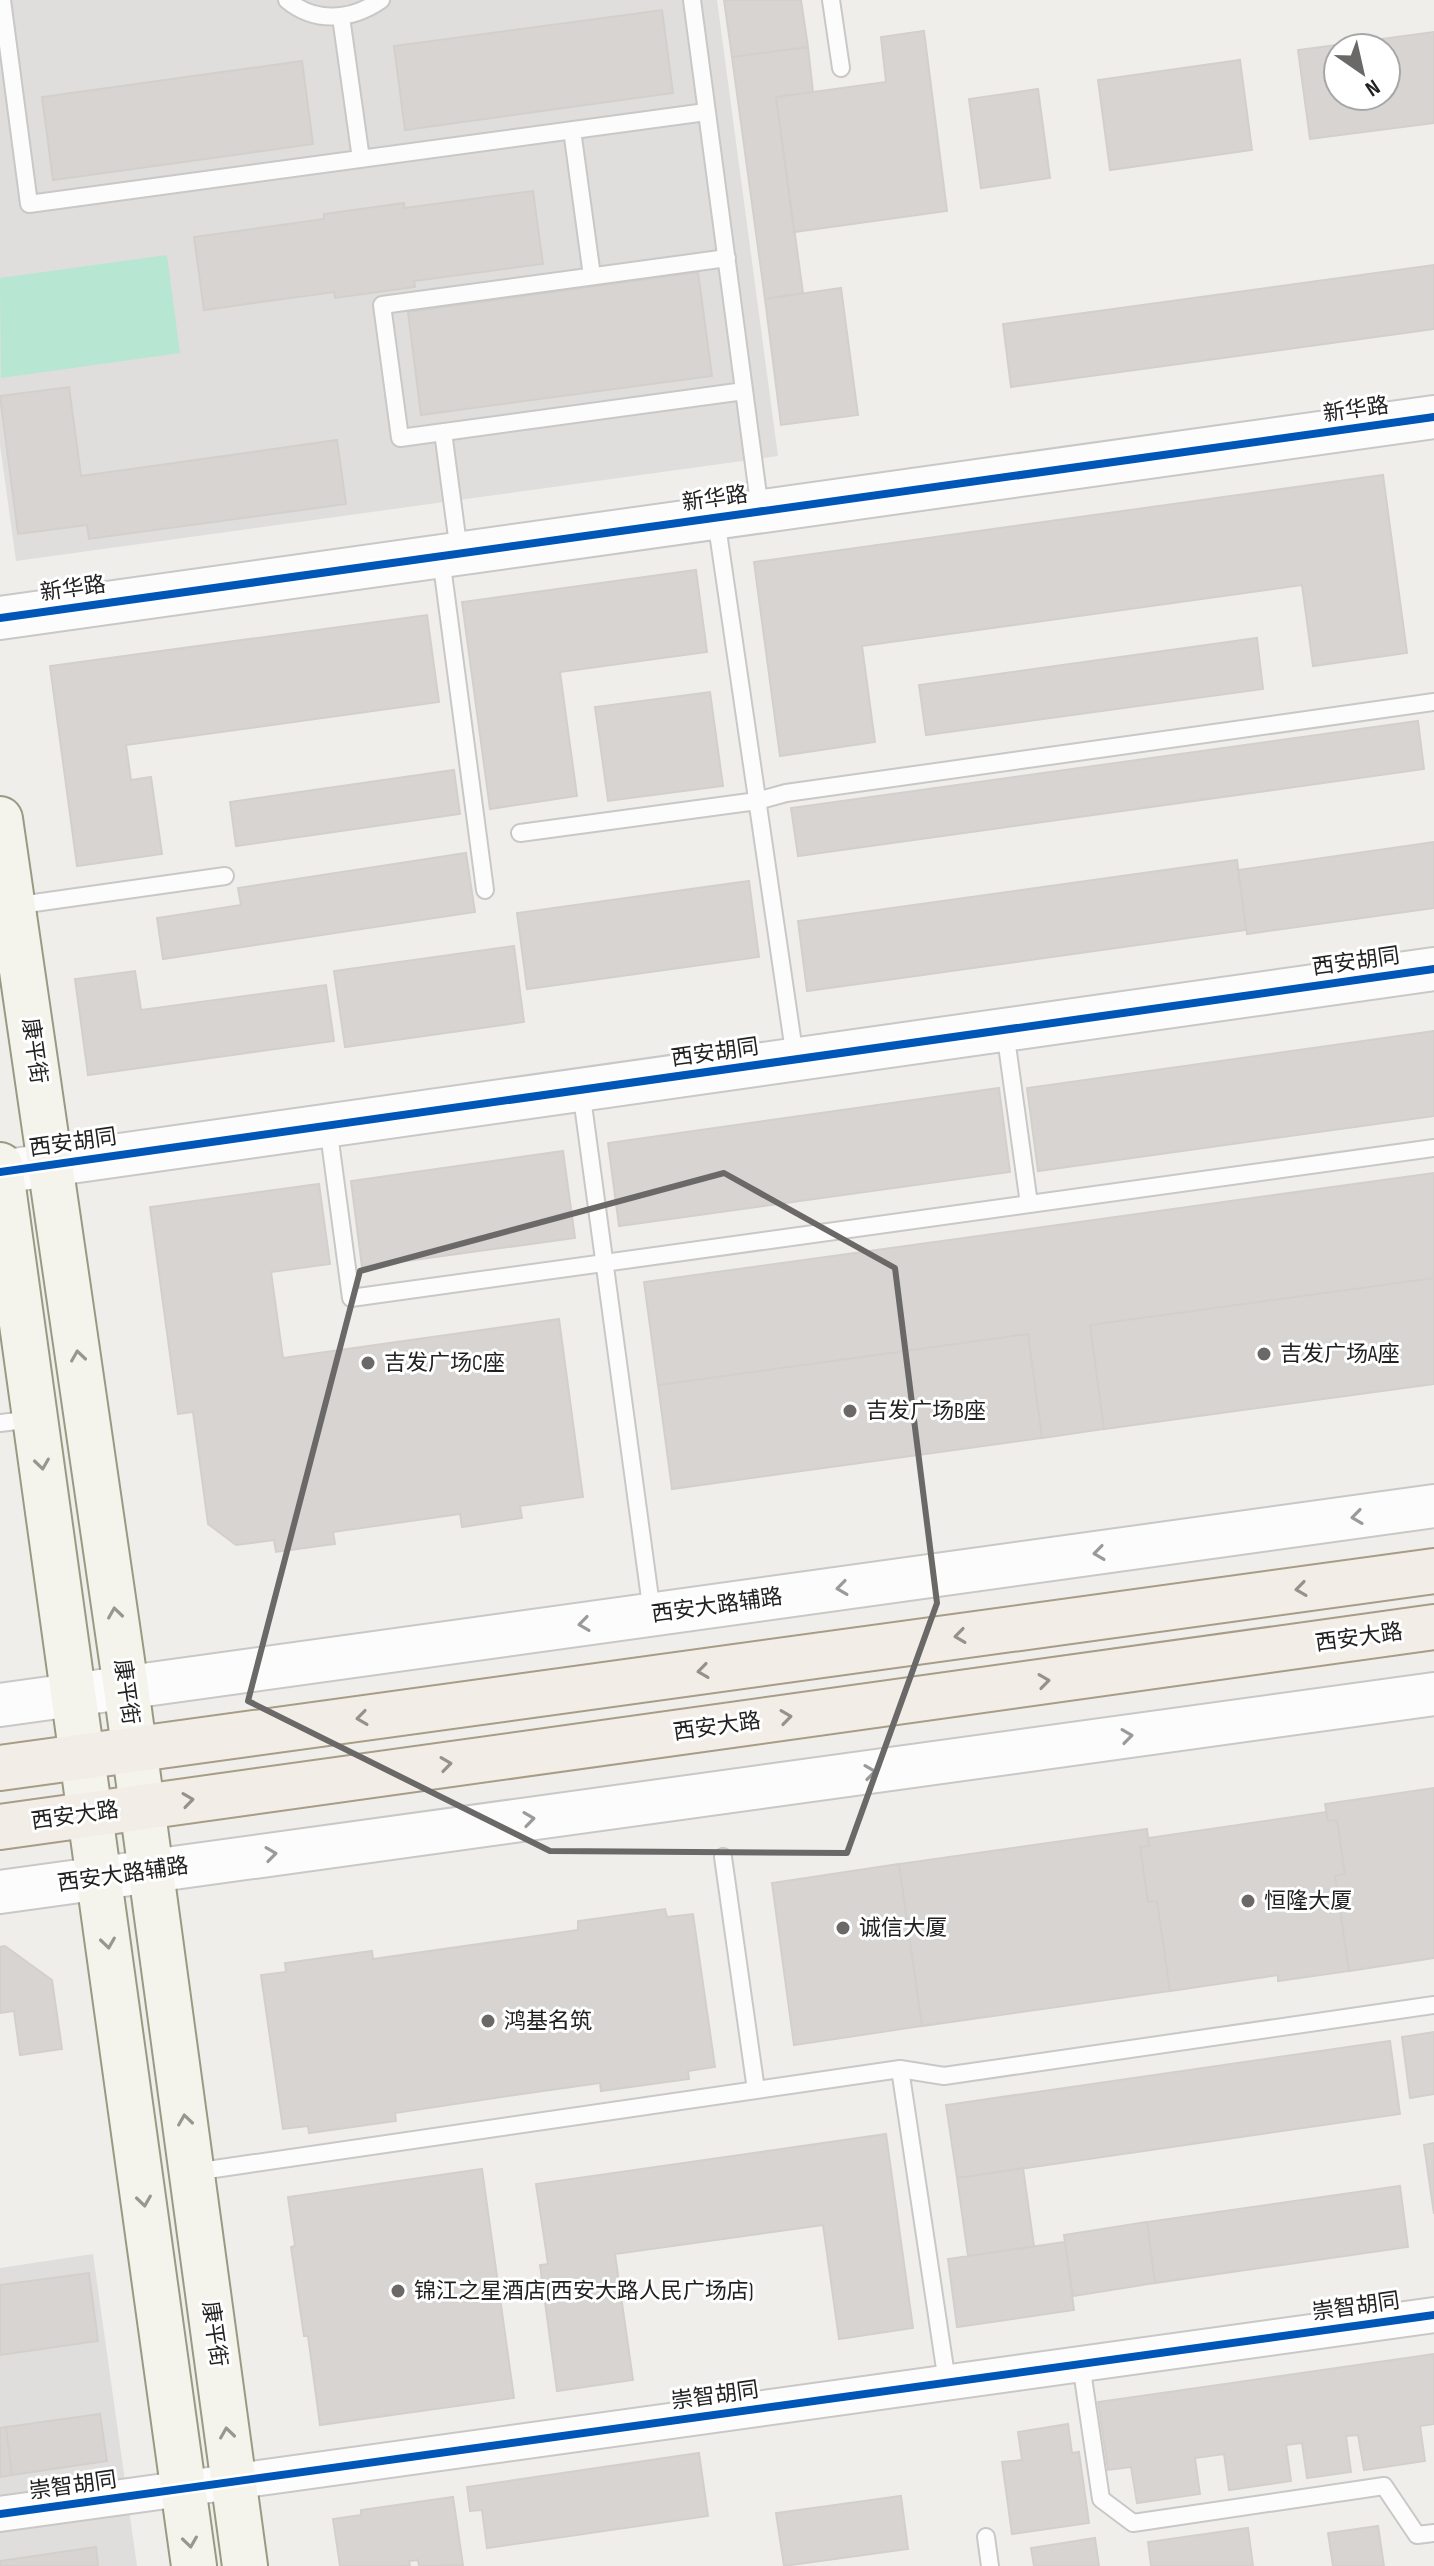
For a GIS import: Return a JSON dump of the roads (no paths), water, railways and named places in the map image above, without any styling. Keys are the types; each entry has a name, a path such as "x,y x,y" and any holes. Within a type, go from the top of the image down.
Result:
{"main road":[{"name":"康平街","path":"0,819 126,1688 245,2566"},
{"path":"0,1165 18,1421 74,1695 194,2566"},
{"path":"0,1768 1434,1571"},
{"name":"西安大路","path":"0,1827 1434,1627"}],"street":[{"name":"新华路","path":"0,618 1434,417"},
{"name":"西安胡同","path":"0,1172 1434,969"},
{"name":"西安大路辅路","path":"0,1705 1434,1506"},
{"name":"西安大路辅路","path":"0,1892 1434,1694"},
{"name":"崇智胡同","path":"0,2514 1434,2315"}],"lane":[{"path":"2,0 29,204 706,112"},
{"path":"287,0 309,13 328,17 366,10 381,0"},
{"path":"692,0 760,511"},
{"path":"831,0 841,68"},
{"path":"341,17 361,159"},
{"path":"572,130 592,276"},
{"path":"727,258 382,305 400,438 744,391"},
{"path":"443,432 450,555 485,890"},
{"path":"716,517 796,1060"},
{"path":"520,833 1434,702"},
{"path":"13,906 225,876"},
{"path":"1005,1030 1029,1204"},
{"path":"581,1090 652,1615"},
{"path":"328,1125 351,1298 1434,1148"},
{"path":"723,1857 756,2090"},
{"path":"192,2172 900,2069 944,2076 1434,2005"},
{"path":"900,2069 947,2382"},
{"path":"1081,2364 1101,2499 1133,2523 1384,2486 1417,2535 1434,2533"},
{"path":"986,2537 990,2566"}],"place":[{"name":"吉发广场A座","path":"1264,1354"},
{"name":"吉发广场C座","path":"368,1363"},
{"name":"吉发广场B座","path":"850,1411"},
{"name":"恒隆大厦","path":"1248,1901"},
{"name":"诚信大厦","path":"843,1928"},
{"name":"鸿基名筑","path":"488,2021"},
{"name":"锦江之星酒店(西安大路人民广场店)","path":"398,2291"}]}
